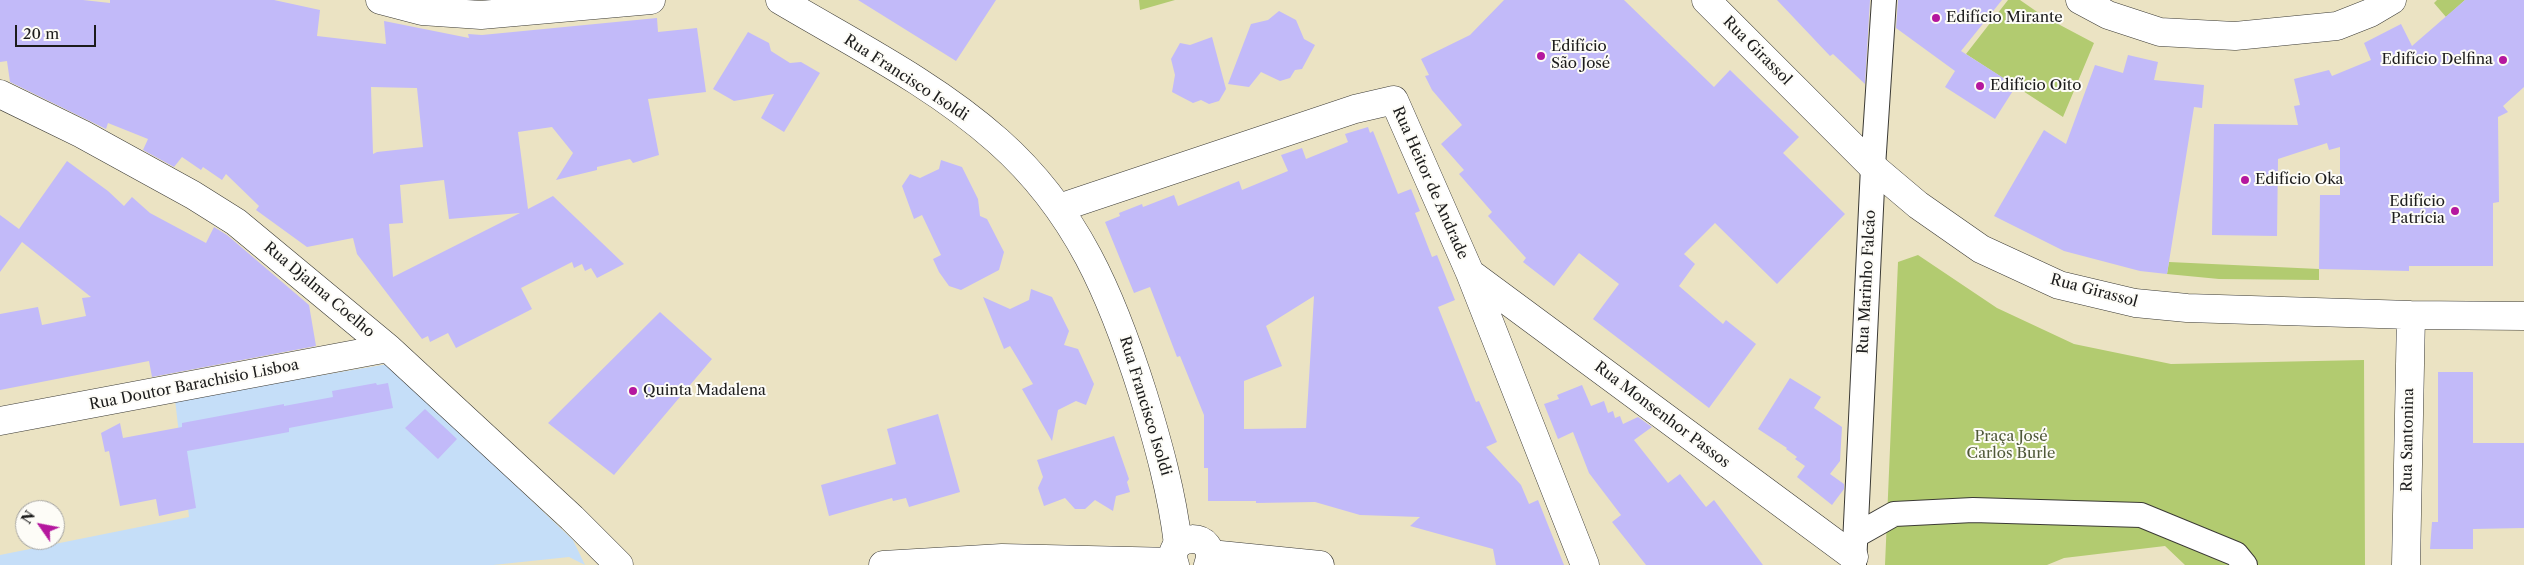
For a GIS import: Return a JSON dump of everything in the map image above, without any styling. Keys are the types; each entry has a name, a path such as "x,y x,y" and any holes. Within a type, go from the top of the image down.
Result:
{"street":[{"path":"380,0 422,11 481,15 651,0"},
{"name":"Rua Francisco Isoldi","path":"780,0 952,104 998,142 1038,180 1059,208 1095,269 1121,326 1191,555"},
{"name":"Rua Girassol","path":"1706,0 1873,167 1918,205 1982,250 2059,285 2135,303 2187,308 2411,315 2524,316"},
{"name":"Rua Marinho Falcão","path":"1854,553 1873,167 1884,0"},
{"path":"2080,0 2108,15 2160,32 2236,36 2336,26 2370,13 2392,0"},
{"name":"Rua Djalma Coelho","path":"0,94 82,134 194,195 236,222 388,348 601,554 619,565"},
{"name":"Rua Heitor de Andrade","path":"1059,208 1355,109 1394,100 1470,272 1585,565"},
{"name":"Rua Monsenhor Passos","path":"1470,272 1854,553"},
{"name":"Rua Santonina","path":"2406,565 2411,315"},
{"name":"Rua Doutor Barachisio Lisboa","path":"0,421 388,348"},
{"path":"1854,553 1894,514 1973,510 2141,515 2236,554 2245,565"},
{"path":"883,565 1002,558 1191,555 1320,565"}],"shaded area":[{"path":"388,364 573,540 585,565 569,557 493,565 0,565 0,555 25,550 65,550 65,542 189,517 175,400"}],"green space":[{"path":"1139,0 1175,0 1140,10"},
{"path":"2008,0 2020,0 2043,16 2094,43 2063,117 1966,54"},
{"path":"2437,0 2465,0 2446,17 2434,3"},
{"name":"Praça José Carlos Burle","path":"1918,255 1997,308 2074,344 2171,364 2364,360 2365,565 2185,565 2165,546 2064,558 2047,565 1885,565 1898,262"},
{"path":"2169,262 2319,269 2319,280 2219,279 2167,274"}],"building":[{"path":"0,0 83,0 110,3 110,0 274,0 320,10 317,36 386,44 384,21 469,38 468,34 482,35 657,18 658,32 697,28 706,92 648,99 659,155 633,163 630,159 597,167 597,170 556,180 573,153 552,127 518,132 528,209 553,196 624,264 597,278 591,268 585,271 582,264 574,268 572,262 521,288 532,309 456,348 448,333 430,342 428,336 422,339 357,254 353,238 307,247 256,210 259,206 226,174 222,180 203,167 201,170 182,157 174,167 143,150 148,139 108,123 106,129 10,82 7,61 0,62","holes":["371,87 417,88 423,147 373,154","444,180 449,219 520,213 393,277 389,224 403,223 400,185"]},
{"path":"858,0 996,0 956,61"},
{"path":"1504,0 1624,0 1714,87 1730,70 1799,137 1783,153 1845,214 1777,284 1715,223 1684,254 1695,264 1679,286 1723,324 1726,320 1756,344 1709,408 1593,319 1619,284 1579,253 1554,286 1523,262 1526,258 1488,216 1492,212 1459,174 1464,170 1441,144 1462,125 1432,90 1425,76 1429,75 1421,59 1470,35"},
{"path":"1777,0 1870,0 1865,84 1833,54 1830,56"},
{"path":"1898,0 2002,0 1961,51 2016,86 1995,119 1945,87 1955,71 1896,28"},
{"path":"2465,0 2524,0 2524,87 2503,106 2508,112 2498,117 2499,202 2493,203 2493,266 2409,266 2409,271 2319,269 2320,195 2340,195 2340,147 2329,150 2327,143 2278,159 2277,236 2212,235 2214,124 2298,125 2294,106 2300,105 2294,79 2329,70 2332,76 2371,60 2364,43 2401,24 2412,46"},
{"path":"1279,11 1296,20 1304,39 1315,45 1302,69 1295,70 1290,78 1280,81 1261,72 1249,87 1228,84 1251,24 1268,20"},
{"path":"748,32 769,43 771,51 790,63 801,62 820,73 784,132 761,118 774,94 734,101 713,89"},
{"path":"1212,37 1226,89 1219,101 1209,104 1201,100 1193,103 1172,92 1175,75 1171,59 1180,43 1190,45"},
{"path":"2128,55 2158,62 2154,80 2204,85 2202,108 2194,107 2167,274 2140,271 2064,251 1994,216 2044,130 2066,144 2095,65 2123,73"},
{"path":"1368,127 1370,133 1373,131 1398,194 1411,189 1420,211 1415,213 1432,257 1437,255 1455,300 1438,307 1476,402 1479,401 1497,442 1486,447 1521,485 1529,504 1538,500 1564,565 1496,565 1493,549 1410,526 1420,517 1360,515 1315,502 1256,503 1256,501 1208,501 1208,468 1204,468 1204,415 1180,356 1177,357 1150,287 1134,293 1105,222 1120,216 1119,213 1142,204 1143,207 1174,195 1178,206 1239,181 1242,190 1288,171 1281,155 1302,148 1306,159 1348,142 1345,134","holes":["1314,296 1306,428 1244,429 1244,381 1282,366 1266,326"]},
{"path":"941,160 962,167 978,199 980,216 987,219 1004,252 999,270 961,290 949,286 939,272 933,259 941,255 922,215 914,219 902,186 910,174 920,178 939,169"},
{"path":"67,161 108,191 124,206 132,197 150,213 206,243 214,227 227,235 309,305 316,346 152,377 149,361 0,390 0,314 38,307 42,325 86,316 82,298 91,297 22,242 0,272 0,215 19,229"},
{"path":"1031,289 1052,297 1069,331 1064,345 1078,349 1094,384 1086,405 1076,401 1058,410 1052,441 1022,389 1033,384 1010,346 1004,349 983,297 1010,309 1029,300"},
{"name":"Quinta Madalena","path":"660,312 712,359 614,475 548,423"},
{"path":"2438,372 2473,372 2473,443 2524,443 2524,528 2473,529 2473,549 2430,549 2432,522 2438,522"},
{"path":"1790,378 1821,397 1814,408 1842,427 1840,461 1830,474 1844,484 1844,489 1832,505 1797,477 1805,466 1795,459 1797,457 1758,429"},
{"path":"376,383 377,385 388,383 393,408 289,428 289,432 187,451 196,508 159,516 156,499 120,506 109,451 105,452 101,433 120,423 123,438 182,427 182,423 333,397 332,391"},
{"path":"1582,385 1591,406 1604,401 1608,413 1613,411 1615,418 1620,416 1623,424 1638,417 1652,427 1634,440 1668,483 1680,474 1706,507 1714,500 1763,565 1646,565 1612,522 1621,515 1589,473 1573,432 1558,439 1544,404 1559,399 1557,395"},
{"path":"425,409 457,439 438,459 405,428"},
{"path":"938,414 960,492 909,507 906,498 893,501 892,498 829,516 821,485 896,464 887,429"},
{"path":"1114,436 1129,479 1127,482 1130,492 1116,496 1113,511 1095,500 1085,509 1075,509 1065,498 1044,506 1038,488 1043,477 1037,460"}],"place":[{"name":"Edifício Mirante","path":"1936,18"},
{"name":"Edifício São José","path":"1541,56"},
{"name":"Edifício Delfina","path":"2503,60"},
{"name":"Edifício Oito","path":"1980,86"},
{"name":"Edifício Oka","path":"2245,180"},
{"name":"Edifício Patrícia","path":"2455,211"},
{"name":"Quinta Madalena","path":"633,391"}]}
